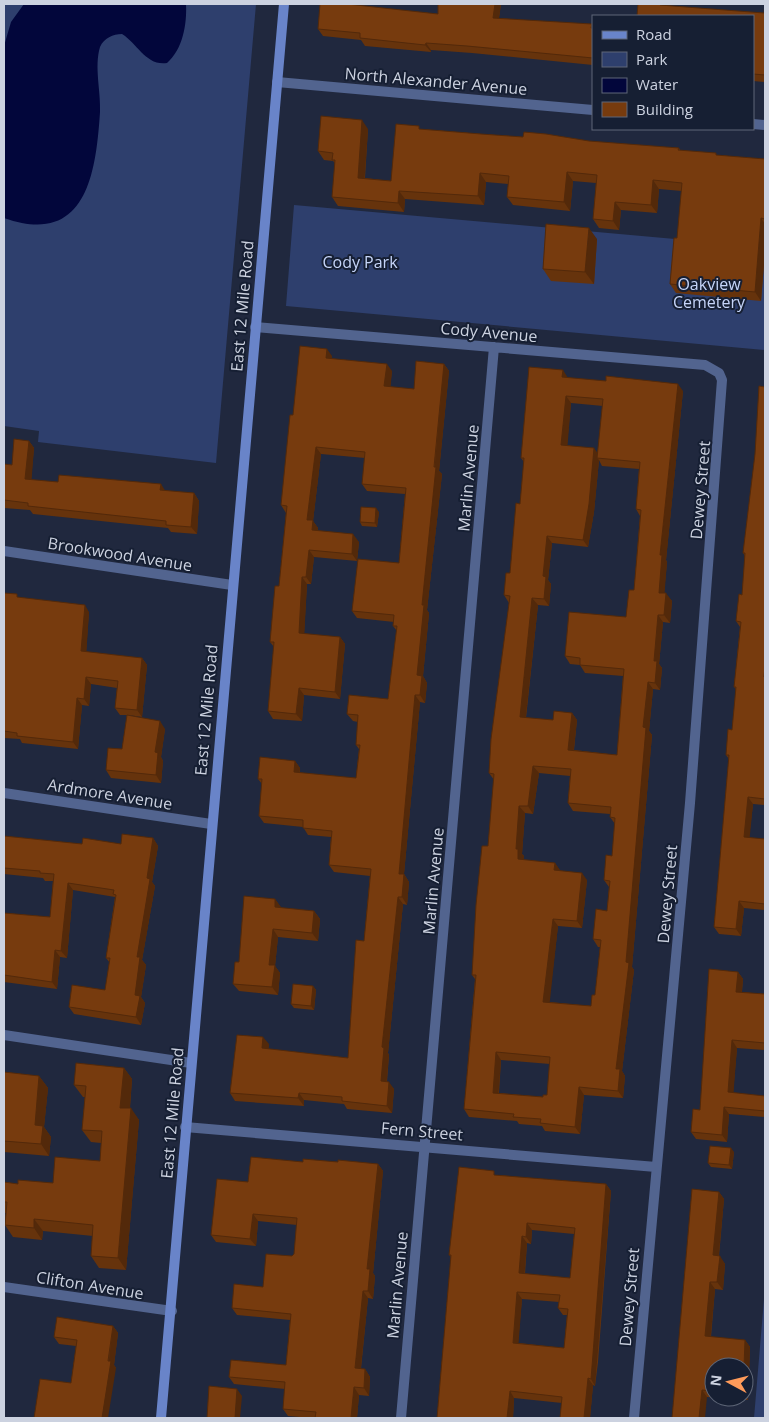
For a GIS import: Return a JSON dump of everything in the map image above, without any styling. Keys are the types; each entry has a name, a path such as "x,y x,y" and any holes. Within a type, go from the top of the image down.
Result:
{"main road":[{"name":"East 12 Mile Road","path":"162,1418 211,824 284,4"}],"street":[{"name":"North Alexander Avenue","path":"276,82 592,110"},
{"name":"Cody Avenue","path":"255,327 705,365 718,373"},
{"name":"Marlin Avenue","path":"401,1418 494,347"},
{"name":"Dewey Street","path":"634,1418 690,803 724,386 718,373"},
{"name":"Brookwood Avenue","path":"4,551 232,585"},
{"name":"Ardmore Avenue","path":"4,793 211,824"},
{"path":"4,1035 191,1063"},
{"name":"Fern Street","path":"185,1127 656,1167"},
{"name":"Clifton Avenue","path":"4,1287 172,1311"}],"green space":[{"path":"4,4 256,4 216,463 38,442 39,431 4,426"},
{"path":"294,205 765,247 765,350 286,306"},
{"path":"765,1287 765,1418 754,1418"}],"water":[{"path":"24,4 186,4 183,36 177,51 167,63 160,63 148,58 122,34 109,37 104,41 98,55 100,112 95,159 89,180 81,199 69,214 53,222 32,224 4,218 4,46 11,22"}],"building":[{"path":"320,4 347,4 438,14 438,4 495,4 493,18 592,24 592,58 467,46 426,43 425,45 360,38 360,33 318,29"},
{"path":"638,4 661,4 764,13 765,4 765,75 754,74 754,15 637,15"},
{"path":"321,116 362,120 358,178 391,181 396,124 419,126 419,129 523,137 524,132 546,134 589,141 679,148 678,150 716,153 716,155 765,159 765,219 761,218 755,292 670,284 674,238 677,238 682,183 653,180 651,205 615,202 613,221 593,219 597,175 567,172 564,202 507,197 509,176 480,173 478,196 399,191 398,203 332,197 335,160 332,160 333,153 318,151"},
{"path":"546,224 589,228 585,272 543,269"},
{"path":"300,346 327,349 326,358 387,364 384,386 414,389 416,361 444,364 417,675 422,676 420,695 415,695 399,874 404,874 402,897 398,897 382,1047 384,1048 381,1081 389,1082 387,1106 342,1101 342,1097 299,1093 298,1098 230,1093 237,1035 263,1037 262,1048 348,1058 356,940 364,941 371,869 329,865 332,831 303,828 303,820 259,816 262,779 258,779 260,757 295,761 294,772 356,778 360,745 356,745 358,715 347,714 349,695 388,699 397,626 393,626 394,615 352,611 358,559 399,563 406,488 362,484 365,452 316,447 307,520 313,520 312,530 353,534 352,554 309,550 306,577 302,577 299,633 340,637 335,692 299,688 296,714 268,711 274,642 270,642 275,586 279,586 287,506 281,505 290,415 293,415"},
{"path":"529,367 563,370 562,377 606,381 606,376 678,384 660,555 662,555 659,593 666,593 664,615 658,615 654,661 657,661 655,683 648,682 643,727 646,728 626,962 629,963 616,1069 620,1069 618,1091 579,1087 575,1127 540,1123 541,1119 513,1117 514,1114 464,1109 476,975 472,975 476,905 482,846 488,846 494,774 489,773 491,739 510,596 504,595 506,573 510,573 516,503 520,504 524,458 521,458","holes":["566,396 603,399 597,458 640,462 636,509 641,510 634,590 629,590 626,617 569,612 565,656 580,658 580,665 624,669 617,755 568,750 572,713 554,711 553,720 520,717 532,598 544,599 546,577 543,576 547,536 583,540 589,504 594,448 561,445","533,766 571,769 568,803 611,807 610,817 615,818 612,856 606,855 604,880 610,881 607,911 596,909 593,939 601,940 595,995 592,995 591,1006 543,1002 553,919 577,921 582,873 554,870 555,863 518,859 518,849 516,849 519,806 528,806","496,1052 550,1057 547,1095 543,1095 543,1097 493,1093"]},
{"path":"759,386 765,387 765,799 748,797 744,837 765,839 765,904 739,901 736,929 714,927 729,755 726,755 728,729 732,730 736,687 734,687 741,622 736,621 739,594 742,595 745,553 743,553 755,454"},
{"path":"14,439 29,441 25,479 58,482 59,475 161,484 160,490 194,493 191,527 166,525 166,521 28,506 28,503 4,500 4,464 12,465"},
{"path":"361,507 376,508 375,523 360,522"},
{"path":"4,593 17,594 17,597 85,605 81,651 142,658 137,710 115,708 118,681 86,677 84,699 77,698 73,742 17,736 17,733 4,731"},
{"path":"127,715 160,721 155,752 158,753 156,775 106,770 108,748 122,749"},
{"path":"122,834 153,838 147,878 150,879 137,957 140,957 135,995 140,996 136,1017 69,1007 72,985 105,990 110,958 106,958 116,895 113,894 114,890 68,883 61,951 55,950 52,982 4,975 4,913 50,917 54,874 4,868 4,836 82,844 83,838 121,844"},
{"path":"244,896 275,899 275,907 314,911 312,933 273,929 269,965 275,965 272,987 233,984 235,962 239,962"},
{"path":"709,969 738,972 736,992 765,994 765,1043 732,1040 728,1092 765,1096 765,1111 724,1107 722,1135 691,1132 693,1109 700,1110"},
{"path":"293,984 313,986 311,1006 291,1004"},
{"path":"76,1063 124,1068 120,1108 131,1108 118,1258 91,1256 93,1225 34,1219 34,1228 5,1225 7,1202 4,1202 4,1182 18,1184 18,1180 53,1183 55,1157 100,1161 102,1131 82,1130 86,1086 74,1085"},
{"path":"4,1072 39,1076 35,1125 43,1126 41,1144 4,1141"},
{"path":"710,1146 731,1148 729,1165 708,1163"},
{"path":"251,1157 303,1162 303,1159 378,1164 367,1269 370,1269 368,1291 363,1291 355,1368 365,1369 364,1388 354,1387 351,1418 315,1418 316,1412 283,1409 285,1382 229,1377 231,1360 286,1365 291,1314 232,1308 234,1284 263,1287 266,1254 292,1256 294,1254 297,1218 253,1214 250,1239 211,1235 217,1179 248,1182"},
{"path":"459,1167 494,1171 494,1175 606,1184 591,1379 588,1378 584,1418 560,1418 562,1397 510,1391 507,1418 437,1418 451,1255 449,1255","holes":["527,1223 575,1228 570,1278 519,1273 522,1236 526,1237","517,1292 560,1295 558,1308 568,1309 564,1348 513,1343"]},
{"path":"692,1189 719,1192 713,1255 720,1256 717,1282 710,1282 705,1336 745,1340 744,1357 704,1357 704,1390 702,1390 699,1418 672,1418"},
{"path":"57,1317 113,1326 108,1361 111,1361 102,1418 34,1418 40,1379 71,1383 77,1340 54,1337"},
{"path":"209,1386 237,1389 235,1418 207,1418"}],"park label":[{"name":"Cody Park","path":"360,262"},
{"name":"Oakview Cemetery","path":"709,293"}]}
